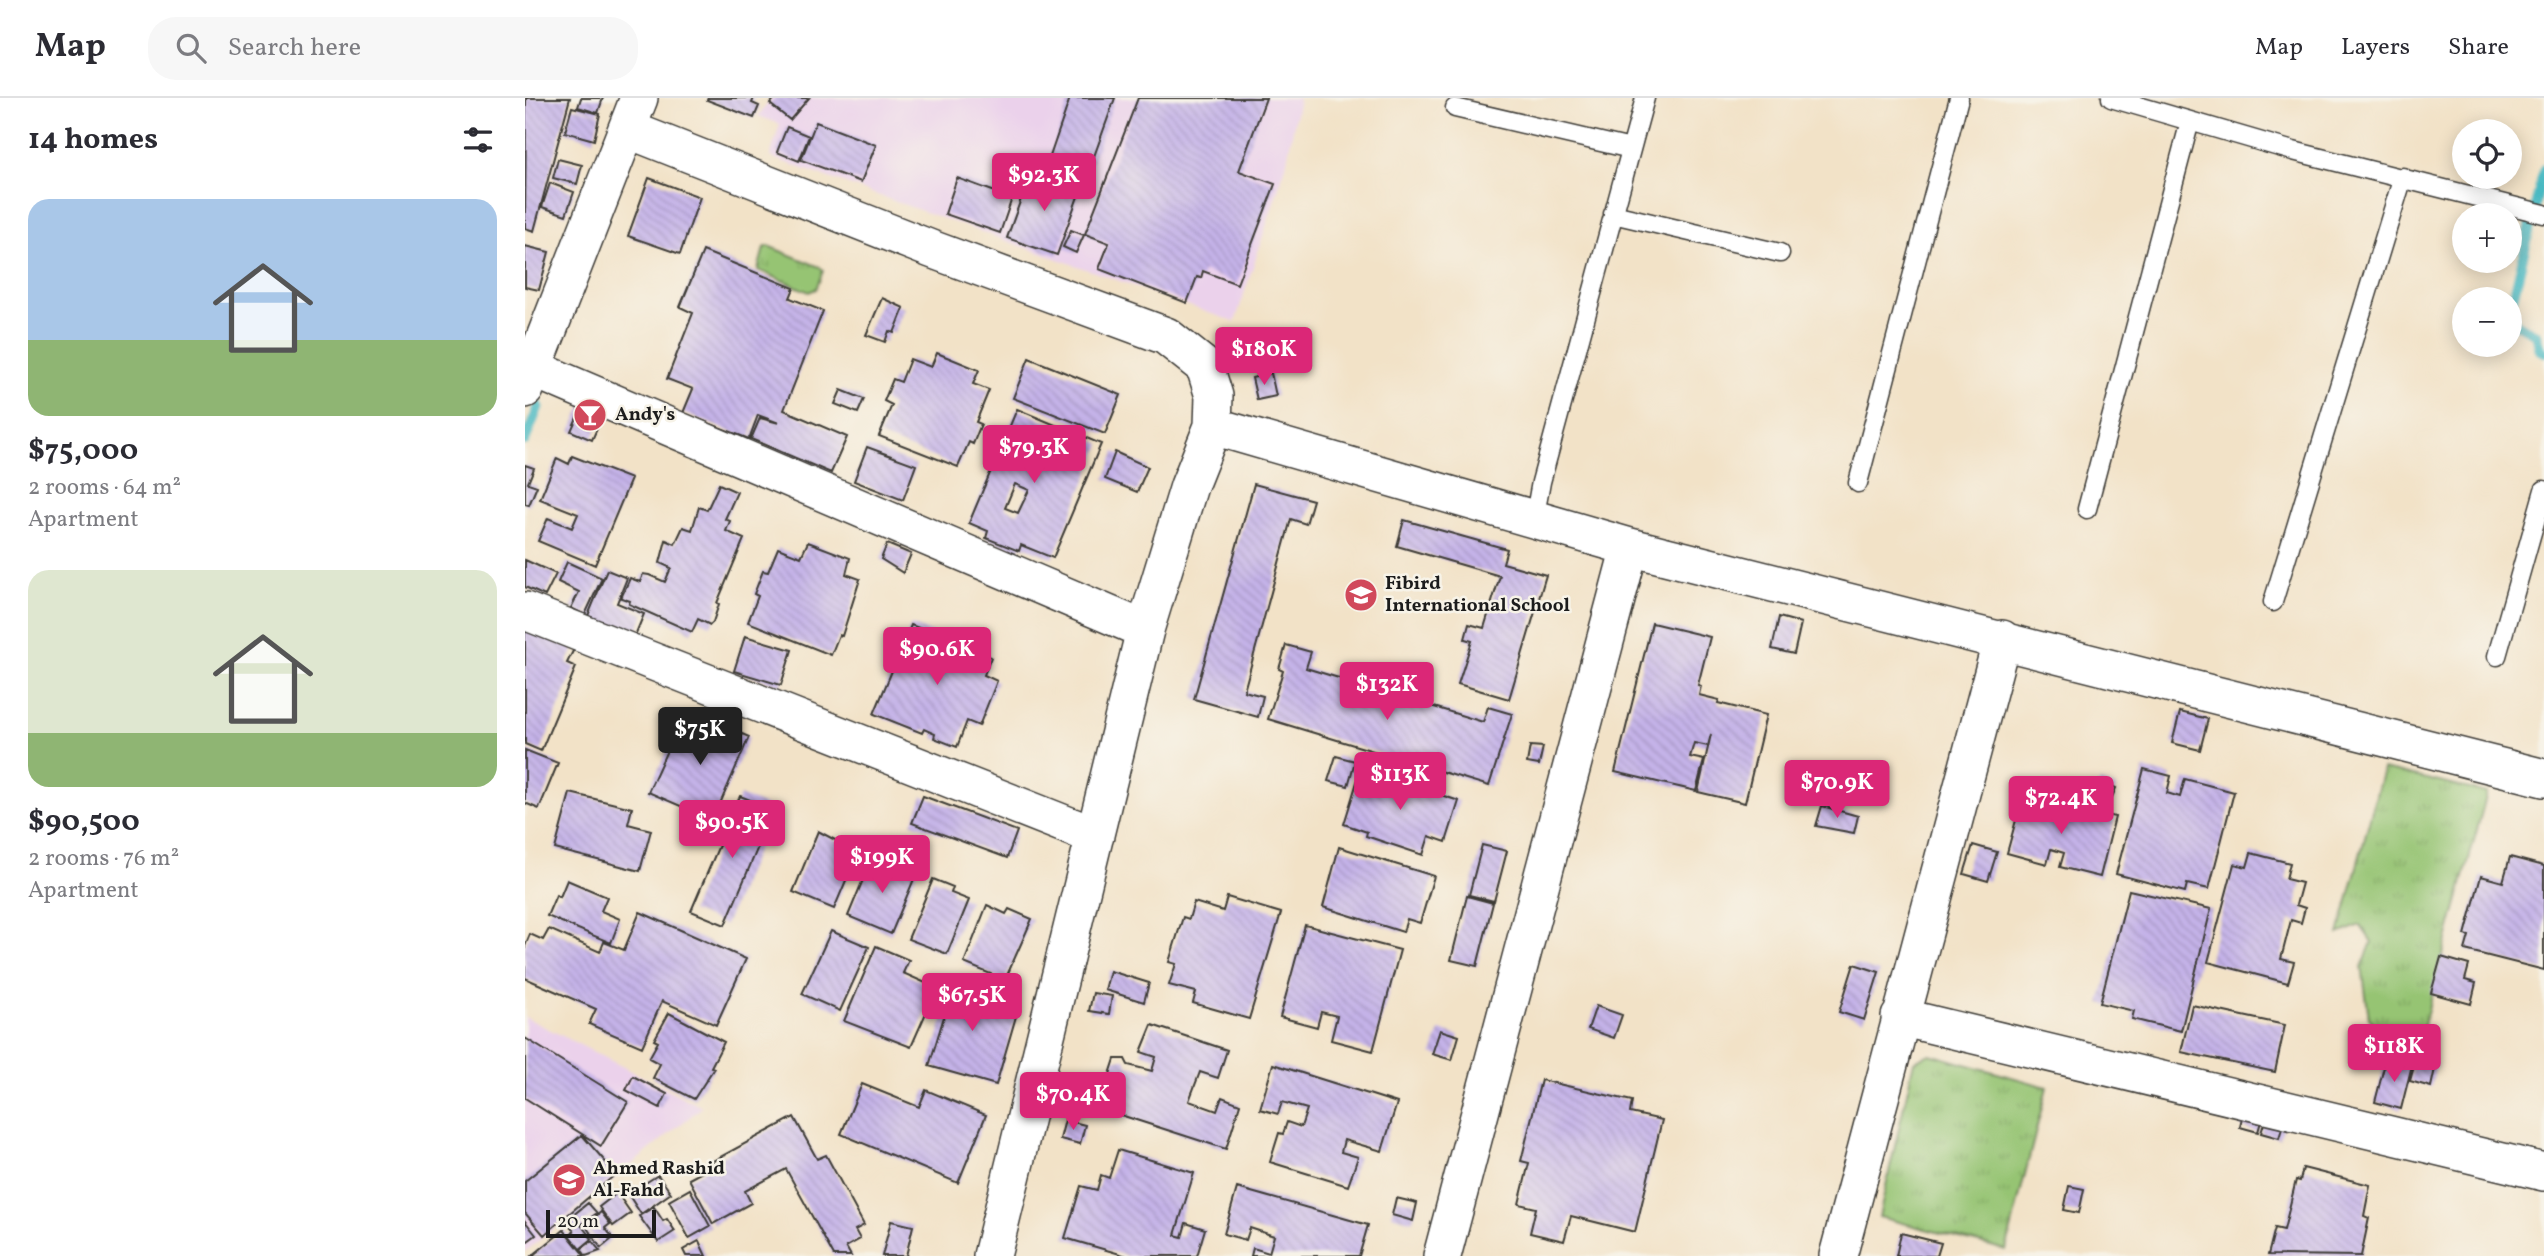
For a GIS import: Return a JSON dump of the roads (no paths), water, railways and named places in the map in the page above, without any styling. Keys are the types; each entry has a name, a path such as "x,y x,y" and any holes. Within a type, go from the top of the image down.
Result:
{"street":[{"path":"992,1256 1145,630 1189,486 1213,426 1214,396 1205,368 1166,336 931,249 633,114 529,379 1145,630"},
{"path":"1213,426 1630,547 2544,778"},
{"path":"1442,1256 1630,547"},
{"path":"525,611 1095,836"},
{"path":"1838,1256 2002,639"},
{"path":"1901,1017 2544,1172"}],"lane":[{"path":"1534,520 1541,482 1645,98"},
{"path":"1858,483 1959,98"},
{"path":"2111,98 2544,214"},
{"path":"1455,108 1630,149"},
{"path":"2087,509 2190,121"},
{"path":"2273,602 2403,177"},
{"path":"1613,214 1780,253"},
{"path":"2497,656 2544,490"}],"waterway":[{"path":"2544,169 2511,307 2515,323 2536,334 2540,350 2544,352"},
{"path":"525,441 539,406"}],"place":[{"name":"Andy's","path":"590,415"},
{"name":"Fibird International School","path":"1361,595"},
{"name":"Ahmed Rashid Al-Fahd","path":"569,1180"}]}
